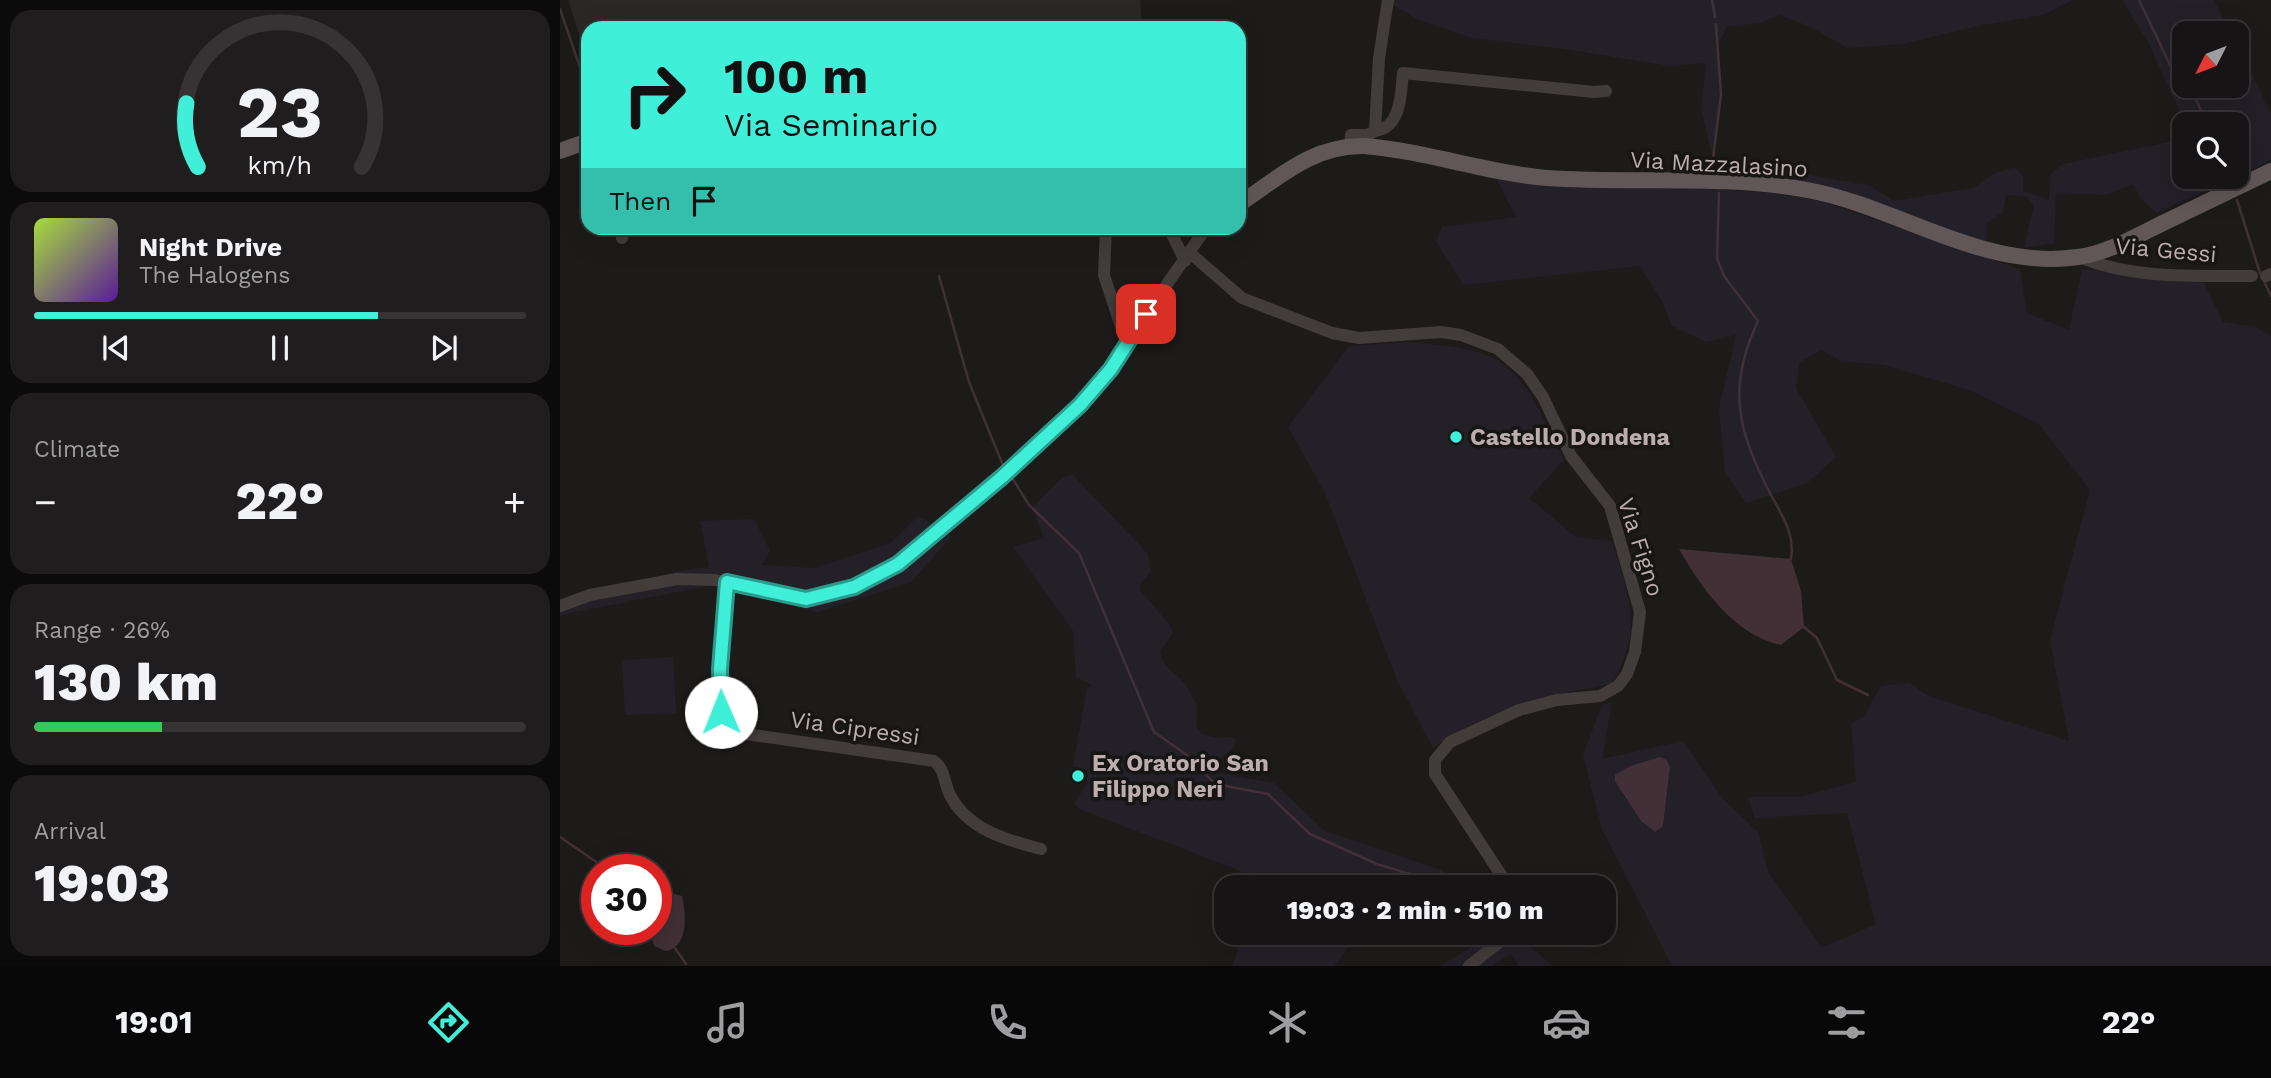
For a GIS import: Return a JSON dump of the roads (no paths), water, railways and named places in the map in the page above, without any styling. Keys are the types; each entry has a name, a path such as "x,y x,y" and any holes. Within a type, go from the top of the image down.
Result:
{"main road":[{"path":"560,151 581,144"},
{"name":"Via Mazzalasino","path":"1246,199 1307,157 1350,146 1377,147 1543,177 1789,187 1838,197 1986,249 2026,257 2078,257 2122,243 2271,171"}],"street":[{"path":"1375,131 1380,58 1388,0"},
{"path":"1350,146 1351,135 1368,135 1384,130 1392,123 1399,107 1403,74 1606,91"},
{"path":"1107,235 1104,275 1127,345"},
{"path":"1173,235 1187,257"},
{"path":"560,606 590,595 660,581 703,579 806,599 829,595 876,577 898,564 1092,392 1201,235"},
{"name":"Via Figno","path":"1187,257 1242,298 1332,333 1359,338 1441,332 1461,335 1498,349 1527,374 1543,397 1571,456 1610,506 1640,612 1635,652 1627,674 1618,686 1600,696 1557,700 1519,710 1450,742 1435,760 1435,774 1501,875"},
{"name":"Via Gessi","path":"2078,257 2100,266 2130,271 2197,276 2252,276"},
{"name":"Via Cipressi","path":"727,582 720,669 721,712 729,727 746,734 934,761 942,771 951,799 968,820 1008,840 1041,849"},
{"path":"1469,966 1496,945"}],"waterway":[{"path":"1712,0 1715,17"},
{"path":"2139,0 2172,69"},
{"path":"560,9 581,70"},
{"path":"1713,158 1721,95 1716,24"},
{"path":"2195,98 2202,112"},
{"path":"1719,193 1717,258 1724,276 1758,321 1742,368 1740,410 1751,450 1787,526 1791,559"},
{"path":"2237,200 2260,273 2271,296"},
{"path":"939,276 969,382 1004,468"},
{"path":"1011,476 1029,505 1079,553 1154,732 1187,755 1215,784 1268,794 1310,834 1377,864 1413,875"},
{"path":"1804,627 1817,638 1837,680 1868,695"},
{"path":"560,837 585,854"},
{"path":"675,948 686,964"}],"place":[{"name":"Castello Dondena","path":"1456,437"},
{"name":"Ex Oratorio San Filippo Neri","path":"1078,776"}]}
